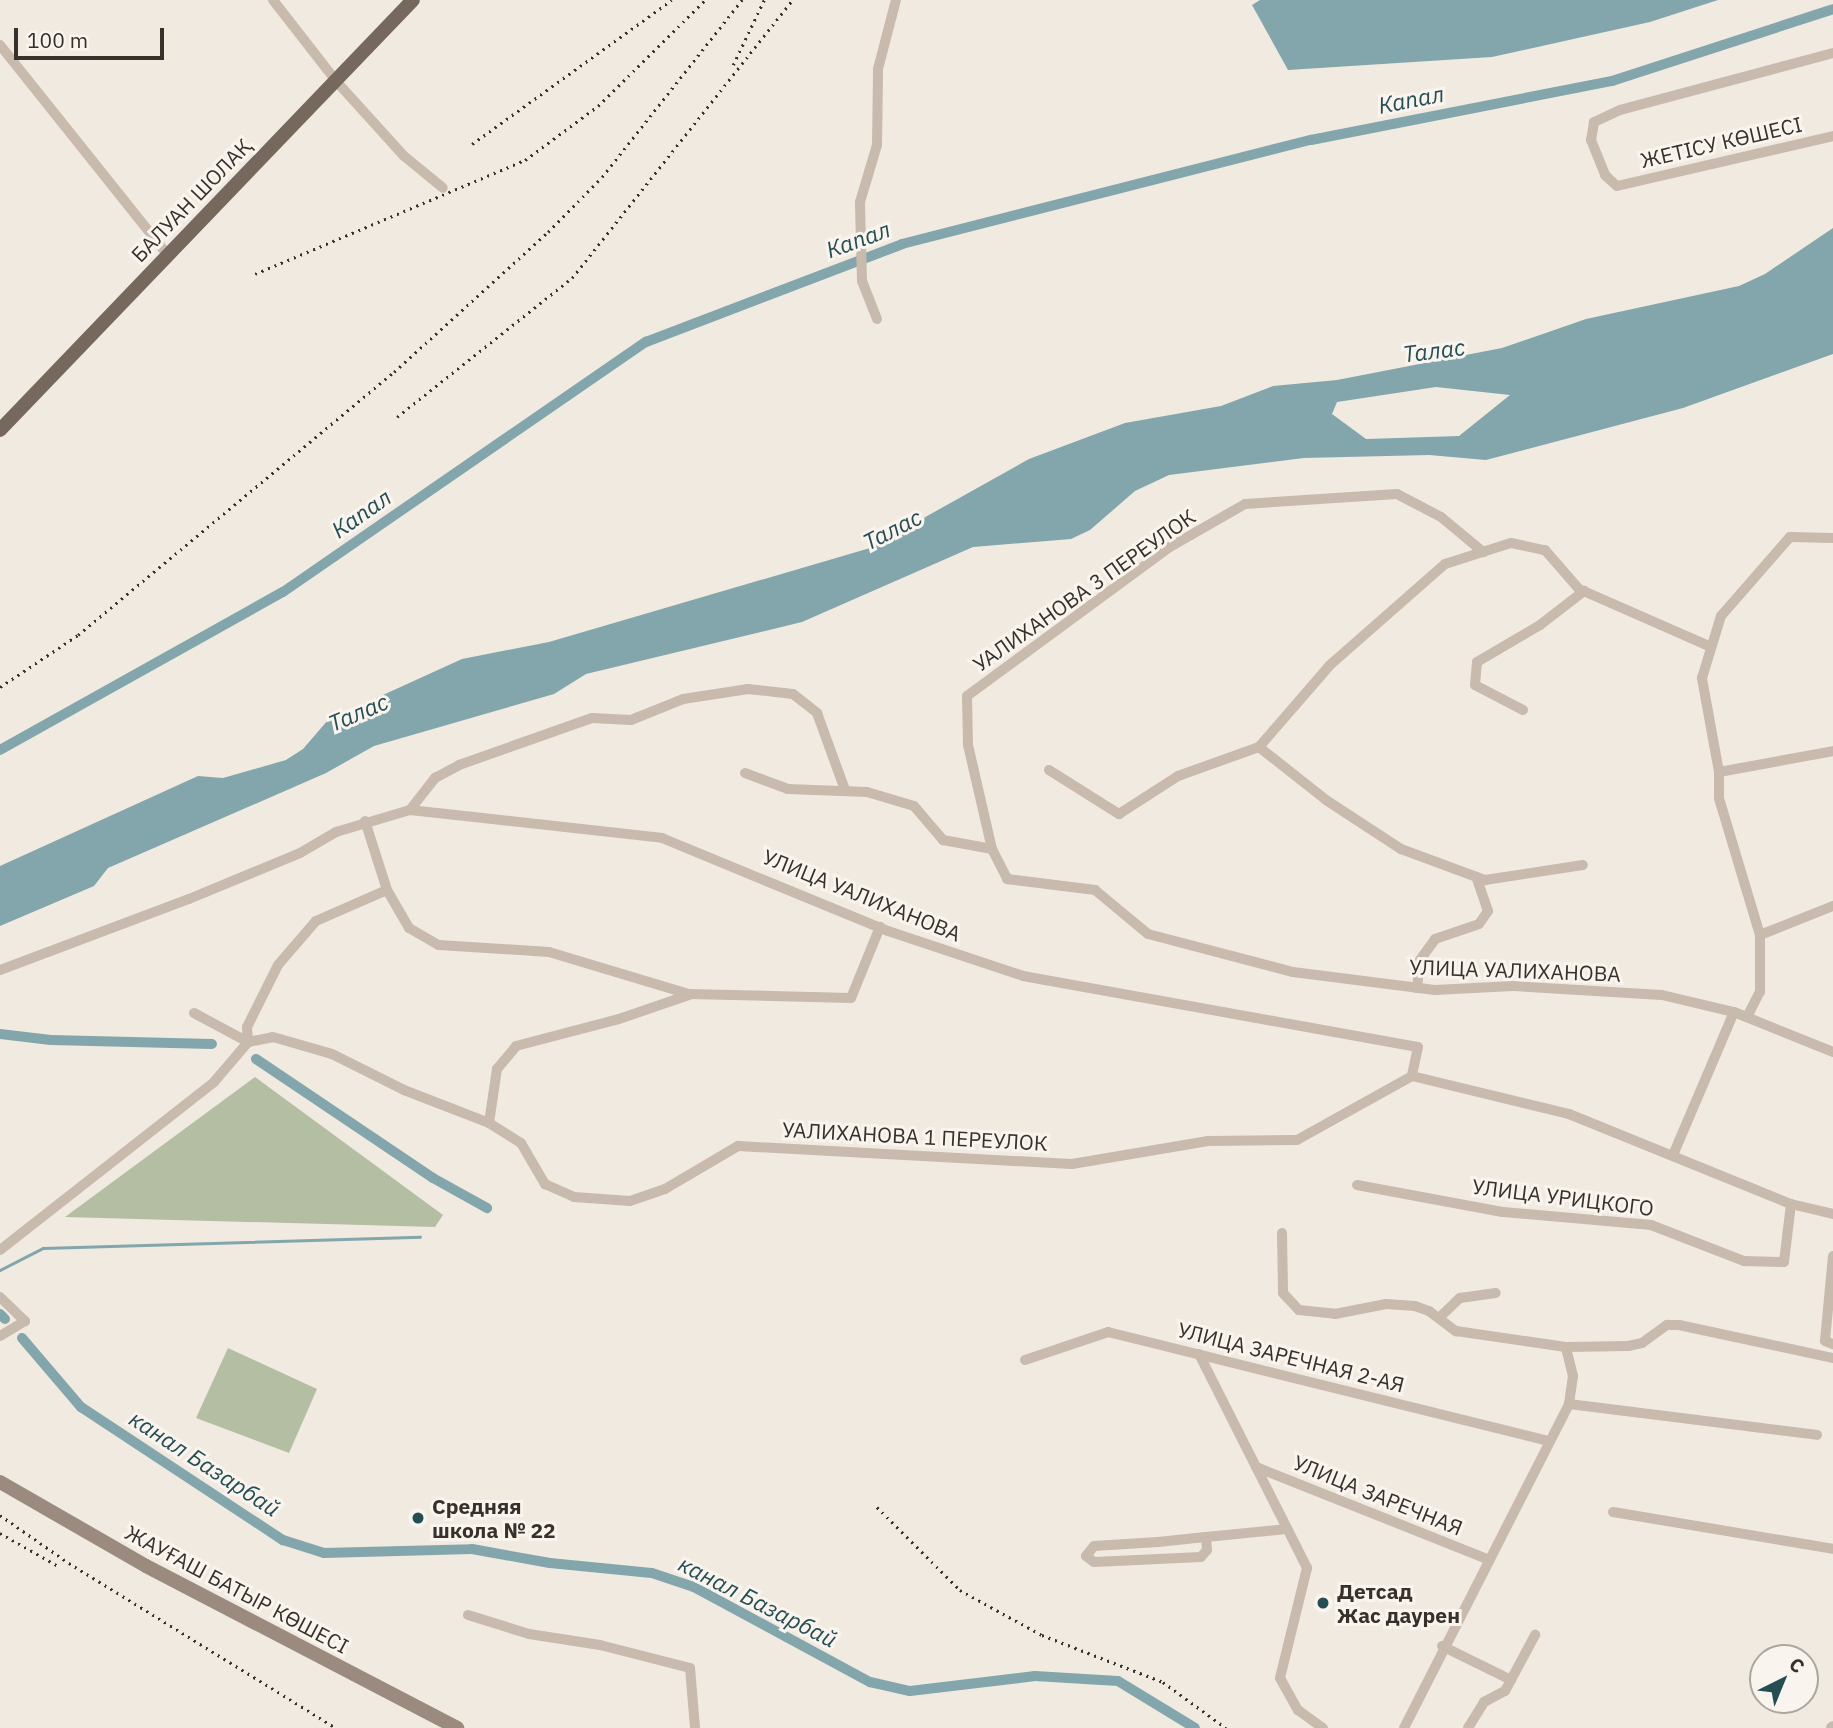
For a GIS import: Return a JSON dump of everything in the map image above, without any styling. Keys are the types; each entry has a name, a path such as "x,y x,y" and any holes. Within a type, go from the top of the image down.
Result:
{"main road":[{"name":"БАЛУАН ШОЛАҚ","path":"0,430 413,0"},
{"name":"ЖАУҒАШ БАТЫР КӨШЕСІ","path":"0,1482 146,1566 457,1728"}],"street":[{"path":"273,0 336,81 404,156 443,188"},
{"path":"877,319 862,281 859,254 860,202 877,145 878,69 896,0"},
{"path":"0,45 167,254"},
{"name":"ЖЕТІСУ КӨШЕСІ","path":"1833,53 1620,110 1594,122 1591,140 1598,161 1617,186 1833,136"},
{"name":"УАЛИХАНОВА 3 ПЕРЕУЛОК","path":"992,849 968,745 967,696 1170,547 1245,504 1396,494 1441,517 1483,552"},
{"path":"1747,1017 1760,992 1760,935 1719,799 1719,772 1702,678 1721,616 1790,537 1833,538"},
{"path":"1049,770 1119,814 1178,776 1259,747 1330,665 1445,564 1511,542 1545,550 1584,591 1712,647"},
{"path":"1522,710 1475,685 1477,662 1540,625 1584,591"},
{"path":"410,810 435,778 459,765 592,719 631,720 683,699 748,689 793,694 817,713 845,790"},
{"path":"1259,747 1326,800 1401,849 1476,877 1485,880 1583,864"},
{"path":"1719,772 1833,751"},
{"path":"745,773 788,789 845,790 914,806 943,840 992,849"},
{"name":"УЛИЦА УАЛИХАНОВА","path":"0,970 189,899 365,821 410,810 662,838 880,927 1023,976 1418,1047 1412,1076"},
{"path":"365,821 387,890 409,928 432,942 457,948 548,952 689,994 851,998 880,927"},
{"name":"УЛИЦА УАЛИХАНОВА","path":"992,849 1007,879 1095,890 1148,934 1293,972 1417,988 1513,986 1662,995 1734,1012 1833,1052"},
{"path":"1417,988 1420,960 1435,939 1479,924 1488,911 1476,877"},
{"path":"0,1250 214,1082 248,1042 247,1027 278,965 316,921 387,890"},
{"path":"1760,935 1833,906"},
{"path":"489,1123 497,1069 516,1046 620,1019 689,994"},
{"path":"1673,1155 1734,1012"},
{"path":"194,1013 248,1042"},
{"name":"УАЛИХАНОВА 1 ПЕРЕУЛОК","path":"248,1042 273,1037 294,1040 489,1123 521,1143 545,1184 575,1197 630,1202 665,1189 738,1146 1072,1164 1208,1141 1297,1140 1412,1076"},
{"path":"1412,1076 1569,1114 1791,1204 1833,1214"},
{"name":"УЛИЦА УРИЦКОГО","path":"1357,1185 1503,1212 1651,1225 1744,1261 1784,1262 1791,1204"},
{"path":"1282,1233 1283,1293 1293,1307 1335,1314 1386,1304 1415,1306 1439,1318 1456,1331 1566,1347 1628,1346 1642,1343 1667,1325 1679,1325 1833,1358"},
{"path":"1833,1256 1825,1341 1833,1344"},
{"path":"1439,1318 1460,1298 1496,1293"},
{"path":"0,1297 25,1321 0,1336"},
{"name":"УЛИЦА ЗАРЕЧНАЯ 2-АЯ","path":"1025,1360 1108,1332 1549,1441"},
{"path":"1404,1728 1442,1646 1569,1404 1573,1376 1566,1347"},
{"name":"УЛИЦА ЗАРЕЧНАЯ","path":"1199,1354 1304,1559 1308,1579 1280,1678 1298,1710 1323,1728"},
{"path":"1569,1404 1817,1435"},
{"name":"УЛИЦА ЗАРЕЧНАЯ","path":"1256,1467 1487,1559"},
{"path":"1614,1512 1833,1549"},
{"path":"1206,1536 1207,1550 1201,1557 1094,1562 1086,1556 1094,1546 1158,1542 1206,1536 1287,1530"},
{"path":"1158,1542 1158,1559"},
{"path":"468,1615 529,1634 600,1645 690,1668 695,1728"},
{"path":"1468,1728 1479,1708 1505,1691 1535,1635"},
{"path":"1442,1646 1511,1680"}],"green space":[{"path":"255,1077 443,1215 435,1227 65,1217"},
{"path":"228,1348 317,1389 289,1453 196,1418"}],"water":[{"path":"1260,0 1718,0 1650,22 1492,57 1288,70 1252,5"},
{"name":"Талас","path":"1833,228 1833,354 1683,408 1486,460 1429,455 1304,458 1169,475 1135,491 1090,530 1071,539 973,547 802,622 586,674 554,694 374,746 326,773 108,868 94,886 0,926 0,866 198,776 223,778 286,760 303,749 328,720 462,659 549,642 870,548 1029,459 1125,423 1221,406 1273,386 1337,380 1502,348 1586,319 1739,286 1765,274","holes":["1436,387 1510,395 1459,436 1366,439 1332,414 1337,402"]}],"waterway":[{"name":"Капал","path":"0,750 283,592 646,342 902,244 1311,140 1612,81 1833,9"},
{"path":"0,1034 51,1040 212,1044"},
{"path":"256,1059 433,1178 487,1208"},
{"path":"0,1270 43,1248 420,1237"},
{"name":"канал Базарбай","path":"0,1314 5,1319"},
{"name":"канал Базарбай","path":"22,1338 81,1407 283,1540 324,1553 472,1549 550,1563 652,1573 694,1587 870,1682 910,1691 1035,1676 1118,1681 1195,1728"}],"railway":[{"path":"472,144 672,0"},
{"path":"255,274 525,160 598,106 705,0"},
{"path":"0,687 78,635 394,372 548,232 602,177 742,0"},
{"path":"733,65 764,0"},
{"path":"397,417 572,278 792,0"},
{"path":"877,1507 960,1590 1042,1635 1163,1682 1226,1728"},
{"path":"0,1515 69,1563 336,1728"},
{"path":"0,1533 58,1566"}],"place":[{"name":"Средняя школа № 22","path":"418,1518"},
{"name":"Детсад Жас даурен","path":"1323,1603"}]}
